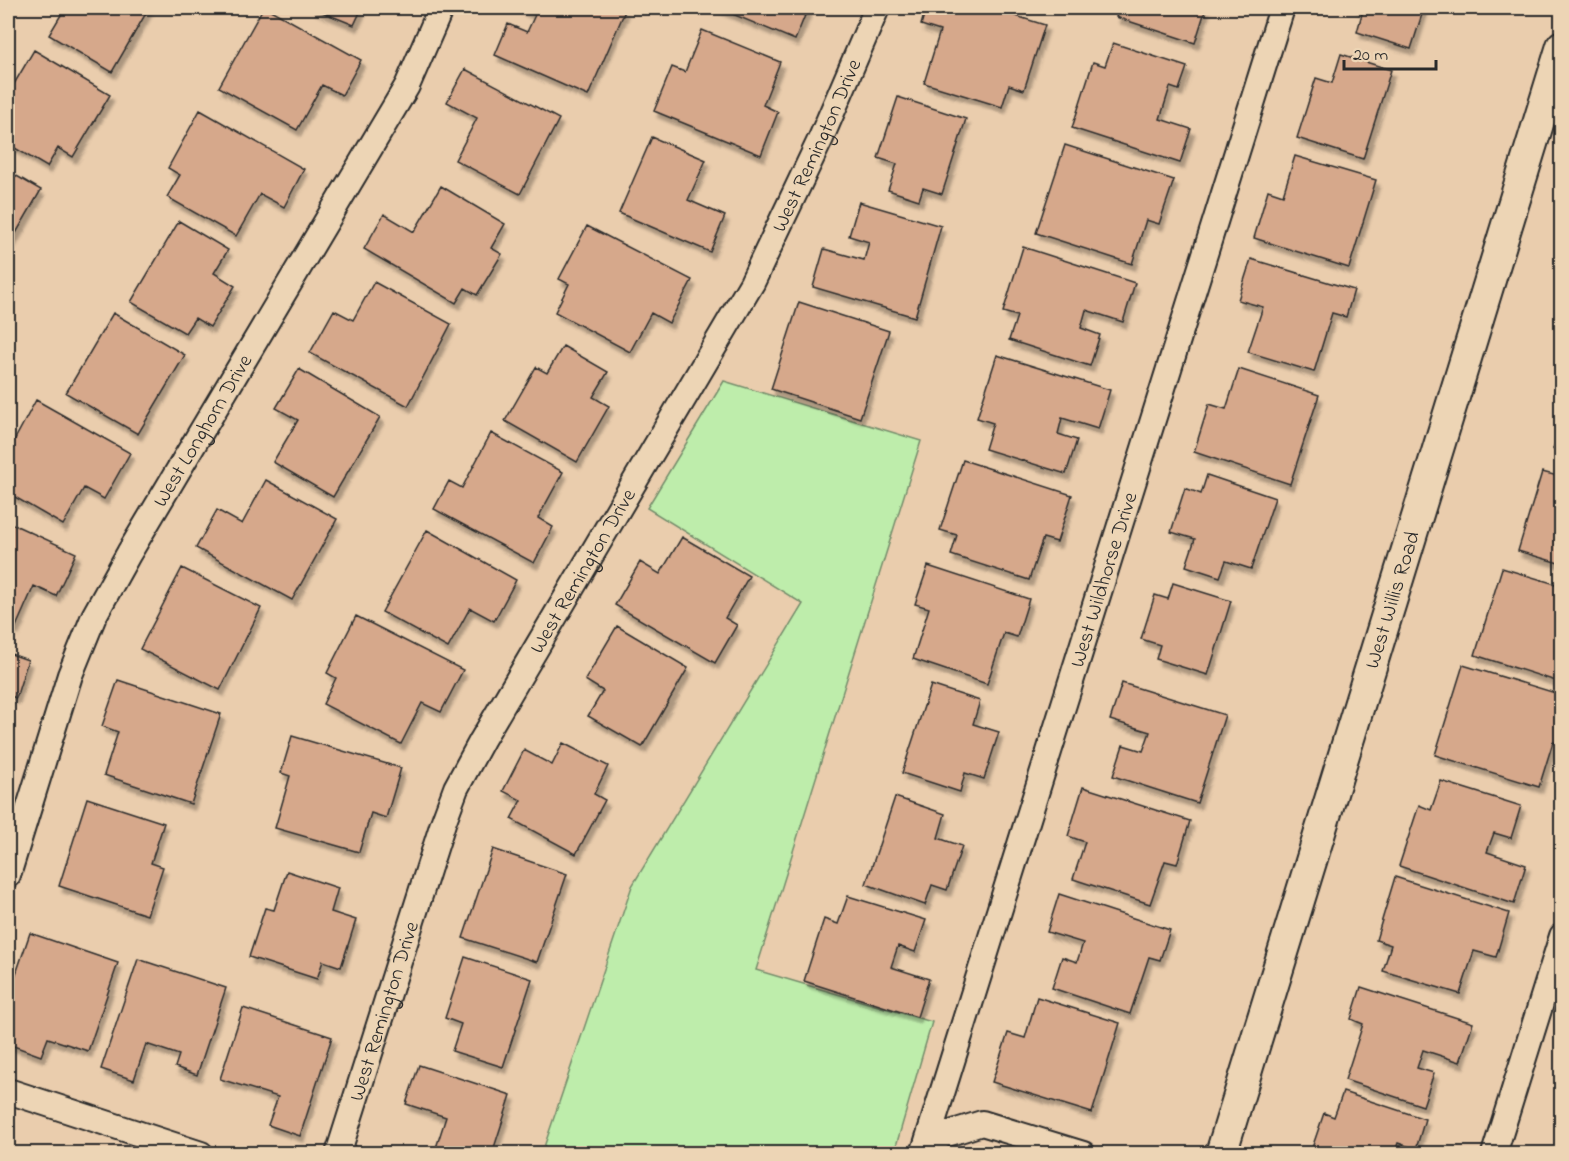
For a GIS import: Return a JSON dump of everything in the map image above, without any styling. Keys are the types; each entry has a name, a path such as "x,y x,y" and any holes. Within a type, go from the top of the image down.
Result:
{"street":[{"name":"West Longhorn Drive","path":"8,875 70,675 94,616 135,542 406,86 441,8"},
{"name":"West Remington Drive","path":"338,1154 456,788 482,740 752,283 812,157 878,8"},
{"name":"West Wildhorse Drive","path":"931,1149 1282,8"},
{"name":"West Willis Road","path":"1221,1154 1562,46"},
{"path":"1494,1154 1562,936"},
{"path":"8,1091 201,1154"},
{"path":"931,1149 982,1123 1083,1154"}],"green space":[{"path":"724,381 921,441 756,970 932,1022 894,1153 542,1153 632,886 803,604 647,508"}],"building":[{"path":"65,8 149,8 112,72 49,35"},
{"path":"263,8 267,8 361,60 342,95 322,85 297,130 219,87"},
{"path":"312,8 362,8 354,25"},
{"path":"519,8 617,8 625,11 588,96 495,55 508,24 527,32 535,15"},
{"path":"718,8 808,8 795,40"},
{"path":"926,8 990,8 1045,25 1024,90 1009,85 1002,107 924,83 940,31 921,25"},
{"path":"1119,8 1206,8 1195,43 1116,17"},
{"path":"1354,8 1424,8 1411,49 1357,32 1363,10"},
{"path":"702,30 780,62 763,105 778,112 761,155 654,111 672,67 685,72"},
{"path":"1113,43 1187,67 1179,90 1170,87 1160,119 1191,129 1180,163 1072,128 1093,62 1105,66"},
{"path":"34,50 110,95 73,157 58,148 47,167 8,144 8,127 15,115 8,110 8,94"},
{"path":"1341,54 1391,70 1363,159 1297,138 1316,78 1332,83"},
{"path":"465,69 559,119 520,194 455,160 477,118 447,102"},
{"path":"898,97 966,119 942,194 923,188 919,200 888,190 897,164 878,158"},
{"path":"200,110 304,169 284,207 260,194 236,236 167,197 180,175 168,168"},
{"path":"652,137 706,160 688,200 725,216 710,252 619,213"},
{"path":"1065,145 1174,180 1159,224 1146,220 1132,264 1036,233"},
{"path":"1295,156 1376,180 1349,268 1254,238 1268,190 1283,195"},
{"path":"8,171 41,190 8,247"},
{"path":"441,186 505,224 491,248 502,254 477,295 465,288 456,303 364,249 384,214 414,232"},
{"path":"859,202 941,226 915,317 813,287 824,249 864,260 869,242 849,236"},
{"path":"179,221 228,250 214,273 235,286 210,327 195,318 185,333 131,302"},
{"path":"587,226 692,280 669,323 651,313 630,352 555,312 569,284 559,279"},
{"path":"1023,247 1135,283 1123,322 1086,310 1081,328 1100,335 1090,366 1009,340 1017,316 1003,312"},
{"path":"1251,259 1354,290 1346,317 1332,313 1314,372 1248,352 1263,307 1238,300"},
{"path":"374,282 451,324 408,406 310,353 334,310 353,320"},
{"path":"799,302 889,331 860,418 771,389"},
{"path":"113,313 185,355 138,434 66,393"},
{"path":"563,346 608,372 593,397 609,406 577,462 505,421 536,367 547,373"},
{"path":"997,355 1110,390 1098,429 1062,418 1058,434 1077,440 1066,474 985,449 993,423 977,418"},
{"path":"299,369 380,417 333,497 273,462 298,420 276,408"},
{"path":"1239,369 1319,395 1290,484 1194,452 1209,404 1226,409"},
{"path":"36,400 130,453 104,499 84,488 63,525 8,493 8,452"},
{"path":"1562,424 1562,452 1553,449"},
{"path":"491,433 563,472 538,518 553,527 534,563 434,509 449,481 462,488"},
{"path":"963,460 1072,495 1057,542 1043,538 1029,580 951,555 957,535 940,530"},
{"path":"1542,472 1562,477 1562,564 1518,551"},
{"path":"1207,475 1275,498 1251,569 1226,561 1220,577 1186,566 1195,539 1171,532 1185,488 1201,494"},
{"path":"266,480 337,519 292,600 196,548 217,510 242,524"},
{"path":"8,522 76,553 56,596 34,586 15,629 8,625"},
{"path":"427,530 516,580 494,621 470,608 448,648 382,612"},
{"path":"682,537 749,576 725,618 737,625 715,663 615,605 640,562 660,574"},
{"path":"928,566 1029,599 1017,637 1004,633 987,684 913,659 929,608 915,604"},
{"path":"182,568 261,608 220,690 140,649"},
{"path":"1502,568 1562,586 1562,683 1475,655"},
{"path":"1173,583 1231,601 1208,675 1156,659 1160,645 1141,639 1155,595 1168,599"},
{"path":"356,616 463,670 441,712 422,703 401,744 323,704 336,678 327,673"},
{"path":"617,626 688,668 642,747 588,716 603,691 585,680"},
{"path":"8,653 28,660 16,698 8,695"},
{"path":"1463,665 1562,695 1562,745 1553,742 1539,787 1435,755"},
{"path":"118,680 221,714 191,804 104,775 118,732 102,726"},
{"path":"1122,683 1225,715 1197,803 1113,776 1123,745 1143,751 1150,732 1110,720"},
{"path":"931,685 980,701 973,724 999,732 984,779 965,773 960,792 902,773"},
{"path":"292,736 401,768 386,818 371,813 359,852 275,828 290,776 281,773"},
{"path":"563,743 608,766 594,794 605,800 576,854 511,819 521,800 503,791 524,750 552,765"},
{"path":"1441,781 1521,806 1511,838 1494,833 1487,852 1526,865 1514,904 1399,866 1419,805 1431,810"},
{"path":"1083,787 1190,821 1177,864 1165,861 1150,904 1073,879 1085,842 1068,836"},
{"path":"895,797 945,814 938,838 962,846 947,890 932,885 925,905 866,884"},
{"path":"87,798 164,823 151,863 163,867 147,915 59,886"},
{"path":"493,849 567,874 537,962 463,938"},
{"path":"287,871 338,888 331,912 356,920 341,967 323,961 317,979 249,957 265,908 274,910"},
{"path":"1395,877 1509,913 1496,957 1474,951 1460,994 1383,971 1391,945 1376,940"},
{"path":"1059,894 1170,930 1160,960 1149,957 1130,1014 1052,988 1062,957 1077,962 1083,943 1047,932"},
{"path":"848,896 926,920 915,952 898,946 891,967 929,979 917,1017 804,981 824,919 838,924"},
{"path":"30,933 118,963 88,1051 48,1038 41,1056 8,1044 8,997"},
{"path":"465,957 532,979 503,1067 452,1051 461,1024 445,1018"},
{"path":"138,959 226,988 197,1075 175,1067 179,1055 146,1044 134,1080 101,1069"},
{"path":"1361,987 1473,1023 1460,1062 1423,1050 1417,1068 1434,1073 1423,1106 1345,1080 1363,1024 1351,1019"},
{"path":"1037,997 1120,1023 1092,1113 992,1082 1008,1033 1025,1038"},
{"path":"243,1008 332,1037 300,1136 268,1125 278,1097 220,1079"},
{"path":"419,1065 511,1095 492,1154 434,1154 446,1117 406,1104"},
{"path":"1343,1092 1425,1119 1416,1149 1398,1143 1394,1154 1310,1154 1324,1113 1334,1117"}]}
